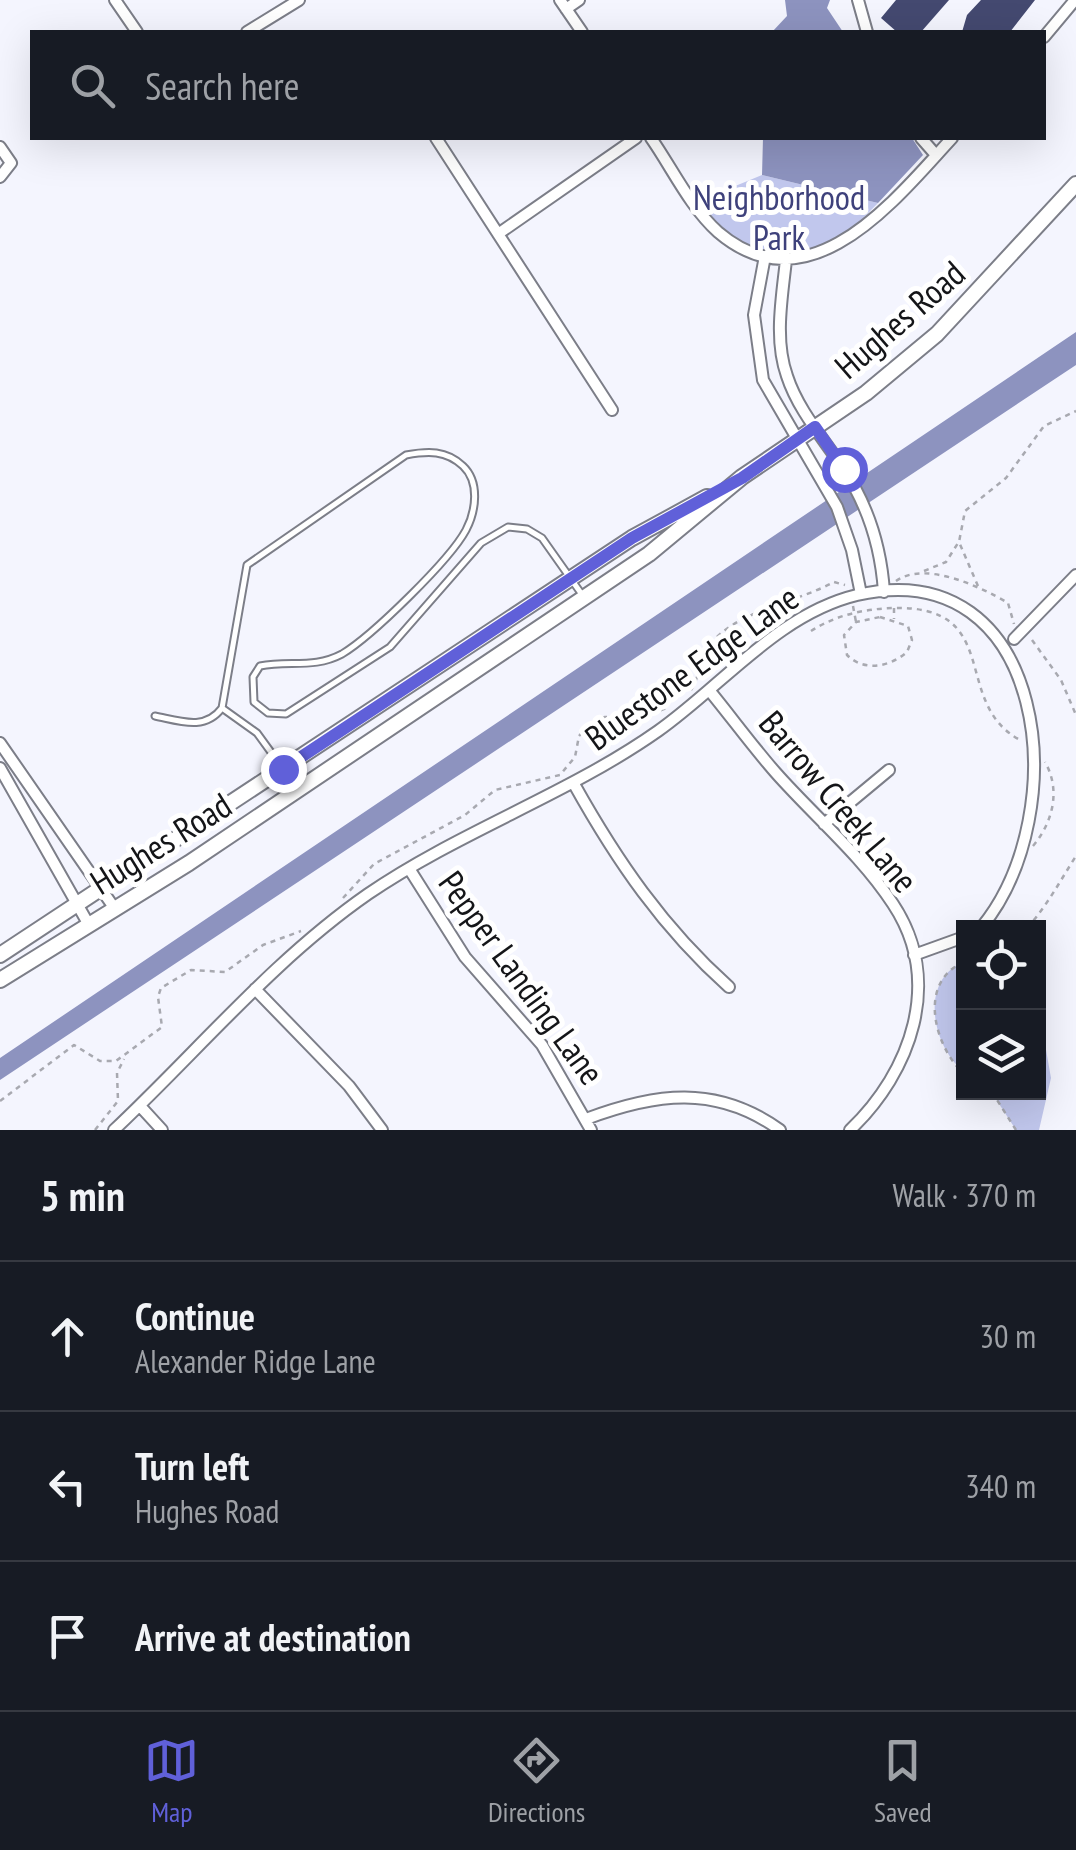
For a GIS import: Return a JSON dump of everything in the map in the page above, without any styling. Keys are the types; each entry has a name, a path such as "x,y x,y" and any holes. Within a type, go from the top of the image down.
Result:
{"main road":[{"name":"Hughes Road","path":"0,980 115,909 584,599 648,554 742,478 866,393 937,334 1076,184"},
{"name":"Hughes Road","path":"0,955 632,538 742,478"}],"street":[{"path":"115,0 136,30"},
{"path":"250,30 299,0"},
{"path":"579,0 563,4 581,30"},
{"path":"858,0 866,30"},
{"path":"1046,35 1075,0"},
{"path":"437,140 612,410"},
{"path":"498,234 633,140"},
{"path":"652,140 718,232 775,258 833,249 857,232 950,140"},
{"path":"923,140 936,155"},
{"path":"0,147 11,164 0,178"},
{"path":"775,258 781,350 796,400 867,512 888,592"},
{"path":"775,258 754,314 756,354 777,410 837,508 852,550 857,596"},
{"path":"1014,639 1076,575"},
{"name":"Bluestone Edge Lane","path":"114,1130 256,989 355,904 410,870 574,784 662,729 794,623 857,596 888,592 954,602 986,618 1023,649"},
{"name":"Barrow Creek Lane","path":"710,690 896,908 914,955 919,999 901,1068 850,1130"},
{"path":"0,743 115,909"},
{"path":"0,768 89,925"},
{"path":"824,824 889,770"},
{"path":"574,784 617,860 645,898 688,950 729,987"},
{"name":"Pepper Landing Lane","path":"410,870 464,957 542,1045 589,1124"},
{"path":"990,920 1014,901"},
{"path":"914,955 956,940"},
{"path":"256,989 350,1086 382,1130"},
{"path":"589,1124 640,1098 692,1097 739,1108 780,1130"},
{"path":"140,1106 162,1130"}],"lane":[{"path":"155,716 198,724 214,719 222,708 247,566 406,454 441,454 468,471 476,497 466,531 382,625 344,652 324,663 260,666 251,689 254,702 268,713 286,714 390,647 480,544 508,528 527,529 542,538 584,599"},
{"path":"222,708 257,734 283,769"}],"path":[{"path":"979,588 966,567 959,542 962,518 970,505 1006,478 1044,426 1076,410"},
{"path":"888,592 897,580 946,562 959,542"},
{"path":"920,572 979,588 1008,603 1014,639 1033,640 1062,680 1076,715"},
{"path":"684,698 697,681 709,646 748,616 801,600 834,582 857,596 856,622 842,640 846,655 857,664 884,664 908,652 911,632 904,623 880,617 856,622"},
{"path":"812,631 854,612 906,608 956,623 970,643 990,710 1001,726 1024,742"},
{"path":"337,902 374,864 465,814 494,790 560,776 575,757 579,736 589,724 605,717 641,718 671,706"},
{"path":"1027,854 1045,830 1054,804 1054,783 1044,760"},
{"path":"1035,920 1046,908 1056,883 1076,856"},
{"path":"95,1130 118,1102 117,1072 125,1058 162,1028 158,996 161,988 191,970 225,972 263,945 312,923"},
{"path":"956,966 940,982 934,1003 942,1045 956,1063"},
{"path":"0,1100 74,1045 108,1062 117,1072"},
{"path":"108,1062 125,1058"},
{"path":"997,1100 1016,1130"}],"green space":[{"name":"Neighborhood Park","path":"762,175 878,203 833,249 775,258 728,239 694,203"},
{"path":"956,966 956,1064 944,1046 935,1014 935,998 949,971"},
{"path":"1046,1050 1051,1078 1046,1100"},
{"path":"997,1100 1046,1100 1039,1130 1016,1130"}],"shaded area":[{"path":"785,0 830,0 827,8 842,30 774,30 787,16"},
{"path":"763,140 913,140 923,155 878,203 762,175"},
{"path":"1076,332 1076,365 0,1080 0,1058"}],"building":[{"path":"896,0 949,0 923,30 895,30 881,18"},
{"path":"981,0 1035,0 1012,30 963,30 967,15"}],"route":[{"path":"283,769 632,538 742,478 815,427 844,469"}]}
